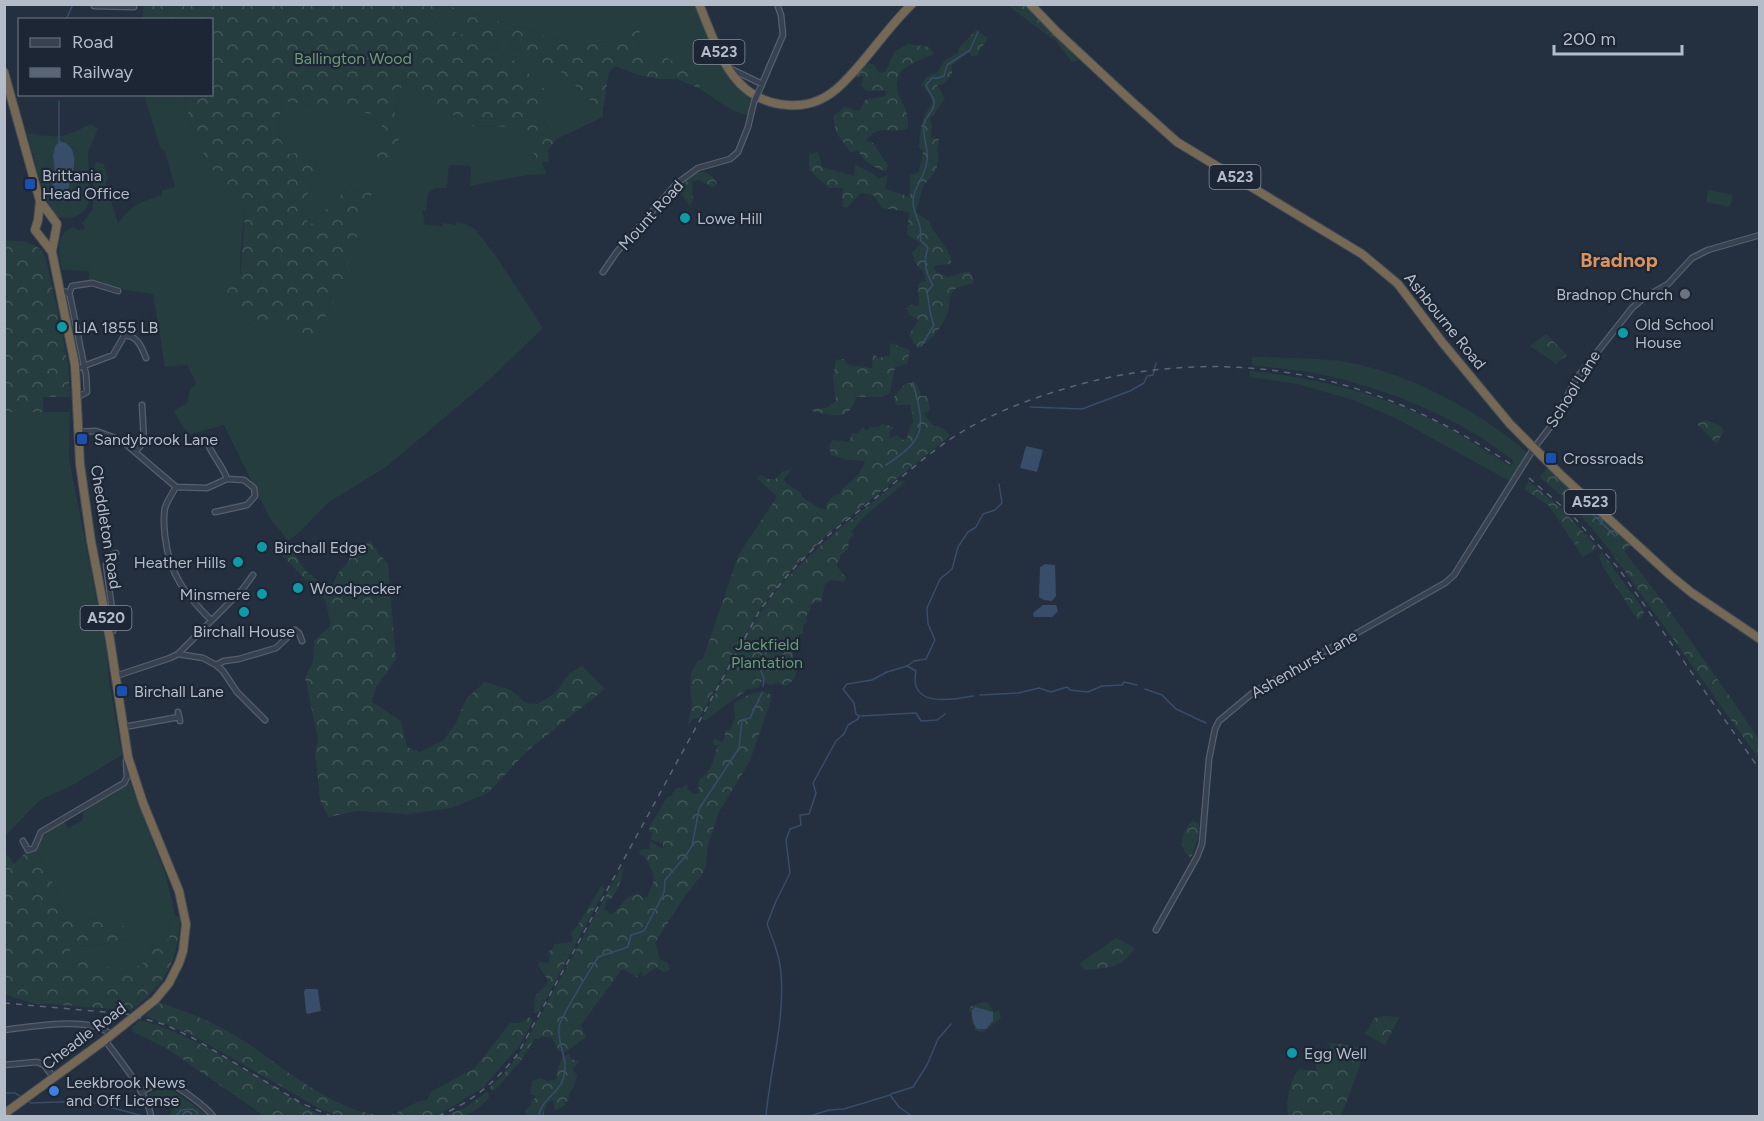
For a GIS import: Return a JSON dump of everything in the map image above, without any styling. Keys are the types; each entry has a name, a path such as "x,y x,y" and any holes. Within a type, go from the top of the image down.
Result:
{"highway":[{"name":"A523","path":"699,4 715,44 743,88 757,98 780,105 810,104 840,86 912,4"},
{"name":"Ashbourne Road","path":"1030,4 1057,32 1178,142 1362,254 1398,284 1442,342 1510,424 1562,476 1670,575 1692,593 1760,639"},
{"name":"Cheddleton Road","path":"4,72 40,201 58,227 52,252"},
{"name":"Cheddleton Road","path":"40,201 35,232 44,239 52,252 65,292 80,368 78,432 91,541 116,676 128,757 143,803 179,891 184,912 183,951 174,975"},
{"path":"38,220 45,217 51,218"},
{"path":"44,239 55,236"},
{"name":"Cheadle Road","path":"4,1114 108,1038 155,1000 174,975"}],"street":[{"name":"Mount Road","path":"603,272 616,253 676,184 698,168 730,159 738,152 748,127 754,102 783,35 782,15 777,4"},
{"path":"97,6 135,7"},
{"path":"731,69 762,84"},
{"name":"School Lane","path":"1534,448 1554,422 1576,379 1601,345 1638,302 1668,284 1692,258 1708,250 1760,235"},
{"path":"65,292 72,286 92,283 118,291"},
{"path":"80,368 112,355 124,336 130,335 136,340 146,358"},
{"path":"136,452 144,442 142,405"},
{"path":"78,432 104,432 121,440 168,483 176,487 207,488 227,479 248,482 254,488 255,496 247,505 215,512"},
{"path":"208,444 224,468 227,479"},
{"name":"Ashenhurst Lane","path":"1156,930 1202,844 1209,759 1215,729 1219,721 1255,691 1454,575 1534,448"},
{"path":"176,487 166,506 164,518 171,566 186,594 211,620"},
{"path":"108,631 113,631 114,624 106,565 111,555 116,553"},
{"path":"116,676 178,654 242,590 253,575"},
{"path":"216,665 219,662 239,659 276,648 295,630 303,641"},
{"path":"178,654 203,658 216,665 223,671 237,692 265,720"},
{"path":"123,727 179,717"},
{"path":"23,841 28,850 34,848 41,832 124,783 127,777 128,757"},
{"path":"4,1030 70,1024 104,1029 141,1092 151,1115"},
{"path":"4,1065 37,1062 44,1065 54,1078"},
{"path":"141,1092 157,1085 171,1084 203,1106 213,1116"}],"green space":[{"name":"Ballington Wood","path":"143,5 451,5 456,10 575,46 615,40 640,29 638,46 666,57 698,77 700,89 677,79 659,79 638,75 615,66 609,72 603,110 555,66 529,59 521,50 474,35 463,23 423,7 439,25 475,40 517,62 556,101 556,111 545,109 539,114 557,139 548,150 549,162 536,162 533,159 537,135 521,127 472,126 403,80 394,117 401,126 393,168 377,162 374,152 385,116 282,101 277,133 288,154 317,150 316,177 299,213 311,224 353,183 373,189 336,299 306,349 281,323 252,328 246,315 228,311 223,288 240,280 245,212 233,197 224,176 210,168 192,127 183,96 213,96 213,18 143,18"},
{"path":"451,5 696,5 725,68 753,100 748,116 730,109 700,89 698,77 666,57 638,46 639,30 615,40 575,46 456,10"},
{"path":"1009,5 1028,5 1082,59 1072,62 1056,41"},
{"path":"422,6 463,23 474,35 521,50 530,59 555,66 603,110 603,117 557,139 539,114 545,109 517,62 475,40 439,25"},
{"path":"976,30 988,38 976,56 972,56 969,52 952,65 952,75 943,84 937,85 945,99 930,119 931,138 939,139 937,151 939,155 936,171 923,186 916,212 929,221 951,258 951,264 933,266 936,272 948,277 969,271 974,281 972,284 956,288 940,327 931,339 917,348 909,334 919,320 909,315 907,308 910,305 919,306 918,285 926,281 912,253 921,243 907,235 909,212 882,208 873,195 861,193 846,209 842,206 843,188 829,188 809,170 809,155 818,152 822,167 854,176 855,165 874,174 878,179 888,175 885,189 910,197 910,175 919,172 923,152 919,147 922,124 932,104 931,97 921,84 928,76 938,72 944,61 959,52 958,49"},
{"path":"908,44 929,47 934,54 910,65 899,75 897,90 907,113 908,128 876,132 866,141 873,143 888,165 886,171 870,164 858,151 850,152 836,132 833,116 845,107 859,111 865,100 886,96 886,91 866,91 861,85 863,77 853,77 866,62 874,65 879,73 885,72 895,51"},
{"path":"403,79 451,114 472,126 521,127 538,135 533,159 536,162 542,162 546,174 527,175 470,186 471,166 449,165 447,188 435,188 428,193 426,211 422,210 425,225 442,226 443,223 456,225 457,222 475,229 498,259 543,328 488,381 386,467 329,502 287,542 269,517 224,425 188,435 174,411 187,403 190,390 196,383 187,365 165,367 153,294 89,281 89,271 62,270 60,240 62,235 73,227 79,230 85,229 82,223 93,209 93,174 96,162 104,164 108,179 106,183 118,224 137,205 162,195 161,191 175,187 144,96 183,96 192,127 224,176 233,197 245,212 240,271 243,300 253,328 281,322 306,348 336,299 353,183 311,224 299,213 316,177 317,151 288,154 277,133 282,101 394,117"},
{"path":"91,124 98,128 88,153 90,200 81,214 71,218 61,218 54,213 46,198 27,133 60,136"},
{"path":"703,171 713,177 717,183 714,188 699,180 692,181 693,200 690,206 678,189 694,174"},
{"path":"1708,190 1733,195 1730,207 1706,202"},
{"path":"5,241 28,242 42,251 59,316 56,325 62,332 68,366 70,397 43,397 43,412 5,412"},
{"path":"1546,334 1567,355 1556,364 1530,346"},
{"path":"890,343 910,350 907,364 895,367 890,393 881,397 856,397 849,411 844,414 833,415 811,411 826,408 836,401 833,377 836,360 844,359 848,365 872,368 873,354 879,358 890,355"},
{"path":"1252,357 1340,361 1391,374 1416,383 1464,408 1487,422 1529,454 1511,482 1399,420 1356,401 1297,384 1249,377 1250,371 1330,384 1382,399 1456,432 1510,466 1514,462 1473,433 1425,408 1374,389 1324,375 1252,365"},
{"path":"914,382 921,396 927,396 930,410 924,414 933,425 944,429 950,436 830,532 793,568 759,610 699,718 693,719 688,725 692,703 691,674 697,661 703,659 739,554 777,497 757,478 762,475 768,479 775,479 783,471 792,469 784,479 786,483 800,492 803,498 819,508 826,509 826,504 833,496 840,494 841,490 861,471 865,461 831,455 829,447 832,440 849,442 852,433 858,433 863,427 867,431 870,427 883,424 894,427 889,432 890,438 897,435 903,440 907,438 913,423 911,405 896,405 894,397 905,384"},
{"path":"5,412 70,412 69,458 106,647 109,681 122,755 71,786 40,800 5,836"},
{"path":"1705,420 1722,426 1723,432 1717,444 1697,424"},
{"path":"1547,468 1631,545 1624,551 1668,608 1759,739 1759,759 1608,548 1575,508 1540,477"},
{"name":"Jackfield Plantation","path":"899,481 906,481 852,531 854,535 849,539 848,549 840,556 837,563 846,578 844,582 831,580 825,584 821,602 814,602 810,606 806,617 807,622 803,626 803,634 799,634 796,649 793,652 793,667 796,669 794,680 785,686 778,683 770,685 762,681 758,688 748,689 706,720 702,719 744,639 773,595 817,549"},
{"path":"1529,481 1565,512 1598,548 1583,557 1549,506 1524,489"},
{"path":"371,541 388,564 396,660 376,687 372,702 401,721 407,747 419,752 443,741 456,723 466,699 485,682 511,690 526,703 538,704 555,693 570,673 582,666 605,689 527,751 488,793 451,808 409,814 358,811 328,817 320,800 315,752 318,739 305,678 313,661 314,641 331,625 325,600 282,555 289,545 306,571 330,590 338,573 349,561 350,548"},
{"path":"1602,552 1642,608 1644,614 1638,620 1603,567 1599,556"},
{"path":"763,691 772,695 771,700 750,761 719,812 708,845 703,873 685,896 655,943 660,959 668,963 670,970 664,972 656,967 643,977 641,971 637,977 622,969 581,1025 586,1037 566,1052 560,1052 551,1037 535,1039 520,1062 492,1091 489,1088 518,1056 621,868 623,869 619,885 611,899 607,900 605,909 611,914 626,899 634,895 648,897 654,876 652,869 639,851 649,849 650,841 663,847 663,844 650,839 653,833 649,828 667,797 671,796 676,788 687,784 688,790 695,794 699,793 700,779 710,769 718,745 714,745 712,741 715,739 722,742 725,738 725,731 730,730 735,718 734,703 750,694"},
{"path":"130,782 166,876 175,915 180,918 170,920 169,940 153,939 151,954 141,965 124,972 84,956 79,969 64,960 65,953 78,946 116,943 142,931 77,915 64,906 37,851 41,840 50,830 64,821 68,828 82,821 84,810"},
{"path":"1192,821 1199,823 1197,841 1191,858 1184,850 1182,840 1185,830"},
{"path":"28,850 37,851 64,906 77,915 143,931 116,943 78,946 65,953 64,960 79,969 77,959 84,956 124,972 141,965 151,954 153,939 159,936 169,940 170,920 180,918 173,959 154,991 132,1010 31,1003 5,994 4,940 7,933 4,922 4,857 8,855 14,864"},
{"path":"601,886 605,889 539,1012 534,1013 535,996 548,980 538,965 540,962 548,963 550,957 547,951 552,950 554,944 572,942 573,938 570,934 578,925"},
{"path":"1116,938 1135,948 1125,960 1114,966 1085,970 1079,964"},
{"path":"983,1002 988,1003 994,1012 999,1011 1001,1018 982,1033 975,1030 971,1017 976,1026 991,1012 969,1012 969,1007"},
{"path":"160,1003 203,1019 234,1035 332,1100 371,1114 390,1115 427,1100 432,1091 474,1069 510,1023 520,1023 529,1017 533,1021 518,1048 481,1089 440,1114 429,1116 340,1116 322,1110 192,1035 145,1016"},
{"path":"1399,1017 1385,1045 1365,1034 1374,1018"},
{"path":"140,1020 163,1027 207,1048 314,1112 327,1116 263,1116 166,1048 133,1032 132,1028"},
{"path":"1325,1042 1364,1048 1341,1116 1288,1116 1289,1092 1298,1069 1316,1071 1316,1059 1331,1058 1330,1045"},
{"path":"569,1054 571,1059 579,1061 572,1068 577,1076 568,1101 555,1111 553,1100 547,1103 543,1116 526,1116 525,1111 531,1104 531,1100 537,1097 530,1094 532,1081 541,1078 547,1081 557,1079 557,1070 563,1056"},
{"path":"163,1088 172,1090 209,1116 168,1116 175,1107 162,1100 152,1104 148,1098 150,1093"},
{"path":"488,1091 489,1098 473,1111 459,1116 444,1116 465,1108"}],"water":[{"path":"59,141 67,144 74,155 71,178 67,192 63,195 54,194 51,180 55,171 53,156"},
{"path":"1026,446 1043,450 1037,472 1020,468"},
{"path":"1045,564 1055,565 1056,596 1052,601 1039,597 1040,567"},
{"path":"1043,605 1056,605 1058,611 1052,617 1034,617 1033,613"},
{"path":"305,989 317,989 321,1011 307,1014"},
{"path":"975,1007 993,1012 993,1021 986,1029 977,1029 974,1024 972,1010"}],"waterway":[{"path":"67,18 73,4"},
{"path":"921,346 934,325 927,292 933,285 926,267 928,248 921,241 913,201 927,161 924,124 934,104 926,85 932,78 944,76 947,65 970,50 978,32"},
{"path":"59,101 59,142"},
{"path":"1030,407 1082,409 1130,391 1144,383 1147,376 1153,375 1156,363"},
{"path":"886,465 909,447 919,431 920,411 913,383"},
{"path":"766,1116 782,991 779,961 767,924 790,873 786,840 790,829 801,825 800,815 809,814 816,793 813,783 836,741 844,734 848,725 858,719 854,703 843,689 847,684 872,680 914,661 926,659 935,640 928,624 927,608 940,579 952,569 958,547 968,532 976,527 983,514 995,510 1002,503 999,484"},
{"path":"1587,509 1602,523"},
{"path":"1600,524 1602,523 1615,536"},
{"path":"763,686 764,679 761,671 769,642"},
{"path":"907,666 916,671 915,683 925,696 944,700 973,696"},
{"path":"980,695 1018,693 1039,688 1051,692 1067,687 1070,690 1088,692 1102,686 1122,685 1124,682 1137,685"},
{"path":"1145,689 1162,695 1176,709 1206,723"},
{"path":"539,1116 542,1106 562,1082 565,1067 559,1027 576,993 598,957 628,947 631,935 644,931 664,893 665,880 692,846 699,809 739,748 742,720 750,718 762,693"},
{"path":"860,716 916,713 921,721 937,720 945,714"},
{"path":"891,1094 913,1087 927,1065 938,1039 951,1024"},
{"path":"4,1093 15,1093 20,1096"},
{"path":"810,1116 829,1110 844,1109 890,1095 899,1107 912,1116"},
{"path":"27,1100 31,1103 87,1101 143,1116"},
{"path":"176,1116 181,1110 193,1109 197,1112 197,1116"}],"railway":[{"path":"438,1116 482,1091 517,1055 760,610 792,570 823,540 952,438 1014,406 1081,384 1139,372 1196,367 1251,368 1306,376 1359,389 1411,409 1462,434 1512,465"},
{"path":"1529,478 1573,516 1619,569 1760,770"},
{"path":"4,1003 127,1014 166,1025 193,1038 303,1104 331,1116"}],"place":[{"name":"Brittania Head Office","path":"30,184"},
{"name":"Lowe Hill","path":"685,218"},
{"name":"Bradnop Church","path":"1685,294"},
{"name":"LIA 1855 LB","path":"62,327"},
{"name":"Old School House","path":"1623,333"},
{"name":"Sandybrook Lane","path":"82,439"},
{"name":"Crossroads","path":"1551,458"},
{"name":"Birchall Edge","path":"262,547"},
{"name":"Heather Hills","path":"238,562"},
{"name":"Woodpecker","path":"298,588"},
{"name":"Minsmere","path":"262,594"},
{"name":"Birchall House","path":"244,612"},
{"name":"Birchall Lane","path":"122,691"},
{"name":"Egg Well","path":"1292,1053"},
{"name":"Leekbrook News and Off License","path":"54,1091"}],"district":[{"name":"Bradnop","path":"1619,260"}]}
